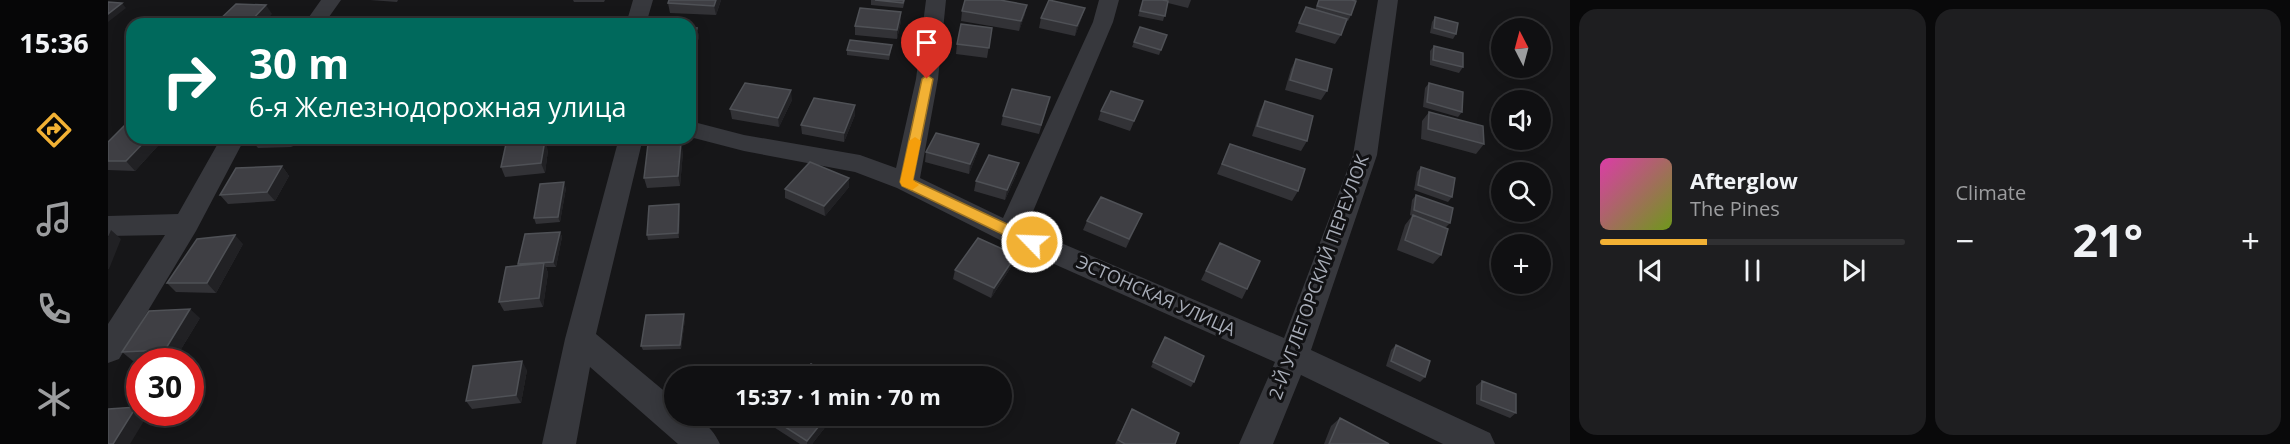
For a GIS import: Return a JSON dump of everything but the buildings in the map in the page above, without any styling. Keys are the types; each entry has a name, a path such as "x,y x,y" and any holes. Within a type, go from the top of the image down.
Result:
{"street":[{"path":"318,18 331,0"},
{"path":"638,18 643,0"},
{"path":"906,182 927,79 936,0"},
{"path":"1011,232 1103,22 1109,0"},
{"name":"2-Й УГЛЕГОРСКИЙ ПЕРЕУЛОК","path":"1256,444 1293,356 1365,155 1388,0"},
{"name":"ЭСТОНСКАЯ УЛИЦА","path":"696,131 744,143 860,164 906,182 1011,232 1293,356 1478,444"},
{"path":"108,350 186,224 230,144"},
{"path":"559,444 580,339 629,144"},
{"path":"108,226 186,224"},
{"path":"580,339 703,444"}],"slow traffic":[{"path":"912,185 906,182 915,141"}],"route":[{"path":"927,79 906,182 1032,242"}]}
